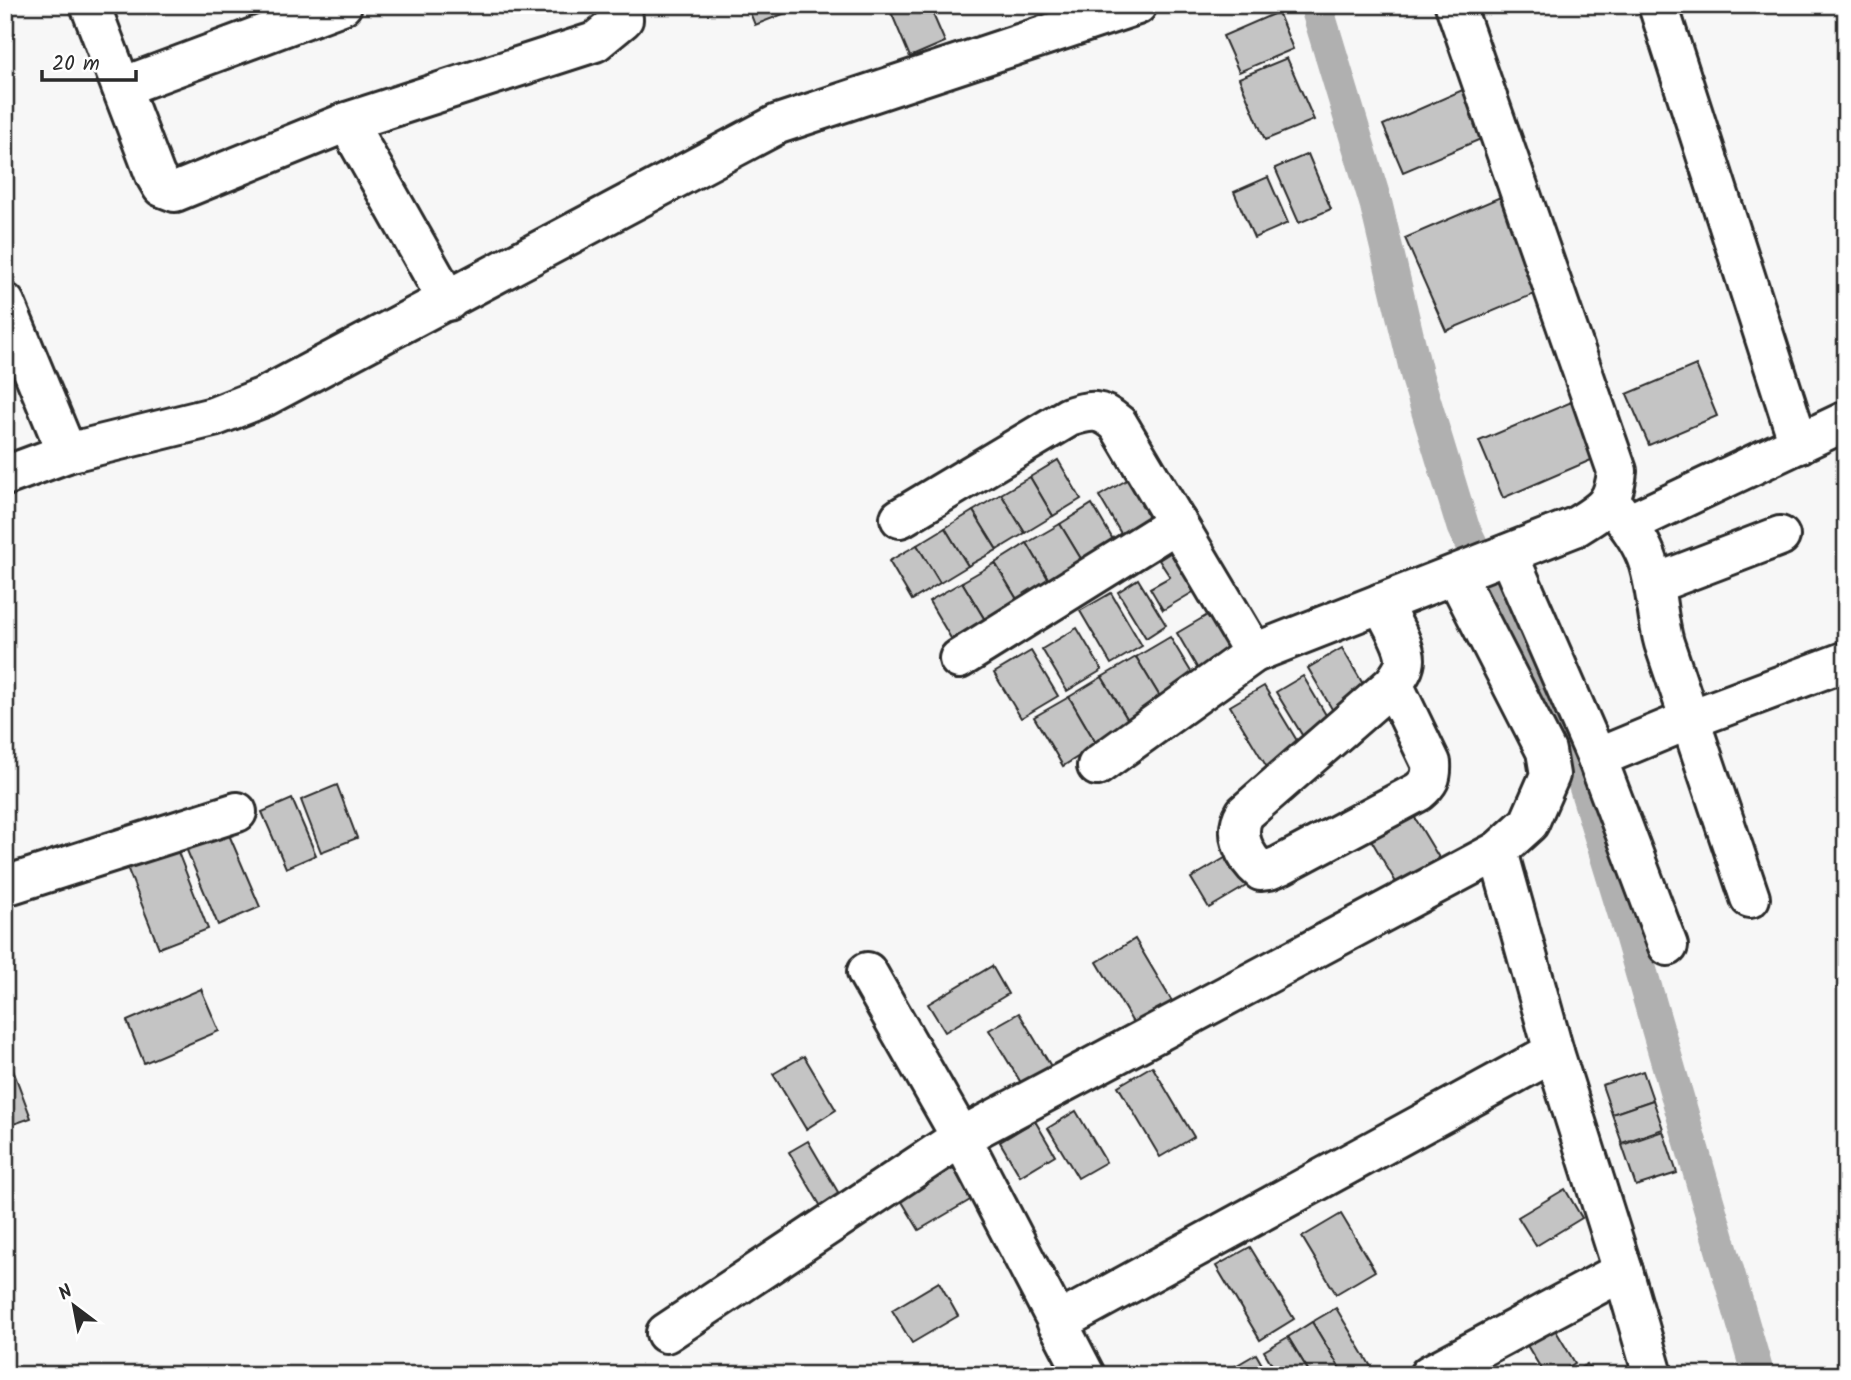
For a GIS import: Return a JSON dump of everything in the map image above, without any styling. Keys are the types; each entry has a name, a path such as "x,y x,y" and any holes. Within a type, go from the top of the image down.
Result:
{"street":[{"path":"90,5 155,175 162,187 175,192 347,122 595,42 623,19 621,5"},
{"path":"122,87 342,5"},
{"path":"5,476 67,453 214,417 251,402 448,301 778,124 1137,5"},
{"path":"1455,5 1617,471 1615,492 1619,513 1646,556 1654,584 1657,619 1750,898"},
{"path":"1658,5 1799,444"},
{"path":"347,122 448,301"},
{"path":"5,303 67,453"},
{"path":"900,518 1069,417 1088,411 1105,413 1118,424 1254,653"},
{"path":"1097,766 1254,653 1507,555 1593,517 1619,513 1799,444 1846,421"},
{"path":"959,659 1177,523"},
{"path":"1654,584 1780,536"},
{"path":"1507,555 1597,758 1668,946"},
{"path":"666,1333 961,1138 1498,851 1529,823 1550,775 1546,751 1457,574"},
{"path":"1381,603 1404,650 1406,661 1393,684 1245,813 1239,823 1242,844 1261,871 1281,864 1418,792 1428,784 1432,775 1431,763 1393,684"},
{"path":"1597,758 1690,719 1846,661"},
{"path":"5,886 237,812"},
{"path":"1498,851 1554,1052 1653,1375"},
{"path":"867,972 961,1138 1085,1375"},
{"path":"1057,1323 1554,1052"},
{"path":"1429,1375 1623,1271"}],"building":[{"path":"747,5 788,5 791,11 755,25"},
{"path":"888,5 929,5 945,42 910,57"},
{"path":"1278,12 1293,49 1239,72 1223,36"},
{"path":"1287,58 1314,120 1265,140 1239,78"},
{"path":"1467,88 1488,136 1403,172 1383,125"},
{"path":"1308,154 1331,209 1299,223 1275,168"},
{"path":"1268,177 1288,223 1254,238 1234,192"},
{"path":"1505,195 1546,289 1446,331 1405,238"},
{"path":"1696,365 1717,416 1649,445 1627,394"},
{"path":"1581,398 1605,454 1503,498 1479,441"},
{"path":"1058,460 1081,499 1053,516 1030,477"},
{"path":"1030,477 1053,516 1025,533 1001,494"},
{"path":"1132,477 1159,521 1126,542 1099,496"},
{"path":"1001,494 1025,533 997,550 973,511"},
{"path":"1092,504 1118,548 1086,567 1060,524"},
{"path":"973,511 997,550 968,566 945,528"},
{"path":"1060,524 1086,567 1053,587 1027,543"},
{"path":"945,528 968,566 940,583 917,545"},
{"path":"1027,543 1053,587 1021,606 995,563"},
{"path":"917,545 940,583 912,600 889,561"},
{"path":"1181,546 1205,585 1163,610 1150,588 1170,577 1159,560"},
{"path":"995,563 1021,606 988,625 962,582"},
{"path":"1138,579 1166,625 1146,638 1118,592"},
{"path":"962,582 988,625 955,645 929,601"},
{"path":"1111,593 1142,646 1111,664 1080,611"},
{"path":"1216,610 1242,653 1202,676 1177,633"},
{"path":"1077,628 1102,670 1067,691 1042,649"},
{"path":"1170,637 1199,685 1165,705 1136,657"},
{"path":"1342,648 1370,696 1336,716 1308,668"},
{"path":"1031,651 1058,696 1021,718 994,673"},
{"path":"1136,657 1165,705 1131,725 1102,677"},
{"path":"1303,676 1333,727 1307,743 1276,692"},
{"path":"1102,677 1131,725 1097,745 1069,697"},
{"path":"1264,686 1302,749 1268,769 1230,706"},
{"path":"1069,697 1097,745 1063,766 1034,717"},
{"path":"337,785 357,838 321,852 301,800"},
{"path":"292,799 316,855 286,868 262,812"},
{"path":"1412,813 1444,866 1401,891 1370,838"},
{"path":"227,830 260,907 218,925 186,848"},
{"path":"176,847 208,929 159,948 127,867"},
{"path":"1240,849 1258,879 1209,908 1191,878"},
{"path":"1135,939 1173,1003 1135,1026 1097,962"},
{"path":"992,966 1008,994 945,1032 928,1004"},
{"path":"201,989 219,1031 144,1063 127,1021"},
{"path":"1019,1013 1052,1068 1023,1086 989,1030"},
{"path":"804,1056 836,1110 806,1129 773,1074"},
{"path":"10,1062 31,1118 5,1127 5,1064"},
{"path":"1152,1066 1194,1137 1160,1157 1118,1086"},
{"path":"1643,1071 1653,1100 1612,1114 1602,1085"},
{"path":"1653,1100 1663,1129 1622,1143 1612,1114"},
{"path":"1076,1111 1106,1162 1078,1178 1048,1128"},
{"path":"1035,1121 1055,1155 1020,1176 1000,1142"},
{"path":"1663,1131 1677,1173 1636,1186 1622,1145"},
{"path":"808,1141 845,1204 826,1215 789,1152"},
{"path":"953,1168 972,1199 919,1230 901,1200"},
{"path":"1565,1189 1582,1218 1536,1246 1518,1217"},
{"path":"1341,1214 1375,1271 1336,1294 1302,1237"},
{"path":"1250,1247 1294,1319 1260,1340 1216,1266"},
{"path":"939,1282 958,1316 912,1343 892,1310"},
{"path":"1336,1308 1376,1375 1344,1375 1312,1322"},
{"path":"1312,1322 1344,1375 1311,1375 1288,1337"},
{"path":"1553,1326 1575,1363 1556,1375 1545,1375 1525,1342"},
{"path":"1288,1337 1311,1375 1278,1375 1264,1351"},
{"path":"1256,1354 1268,1375 1227,1375 1225,1372"},
{"path":"1587,1364 1593,1375 1569,1375"}],"waterway":[{"path":"1316,5 1376,204 1417,376 1463,527 1502,607 1565,721 1629,930 1758,1375"}]}
